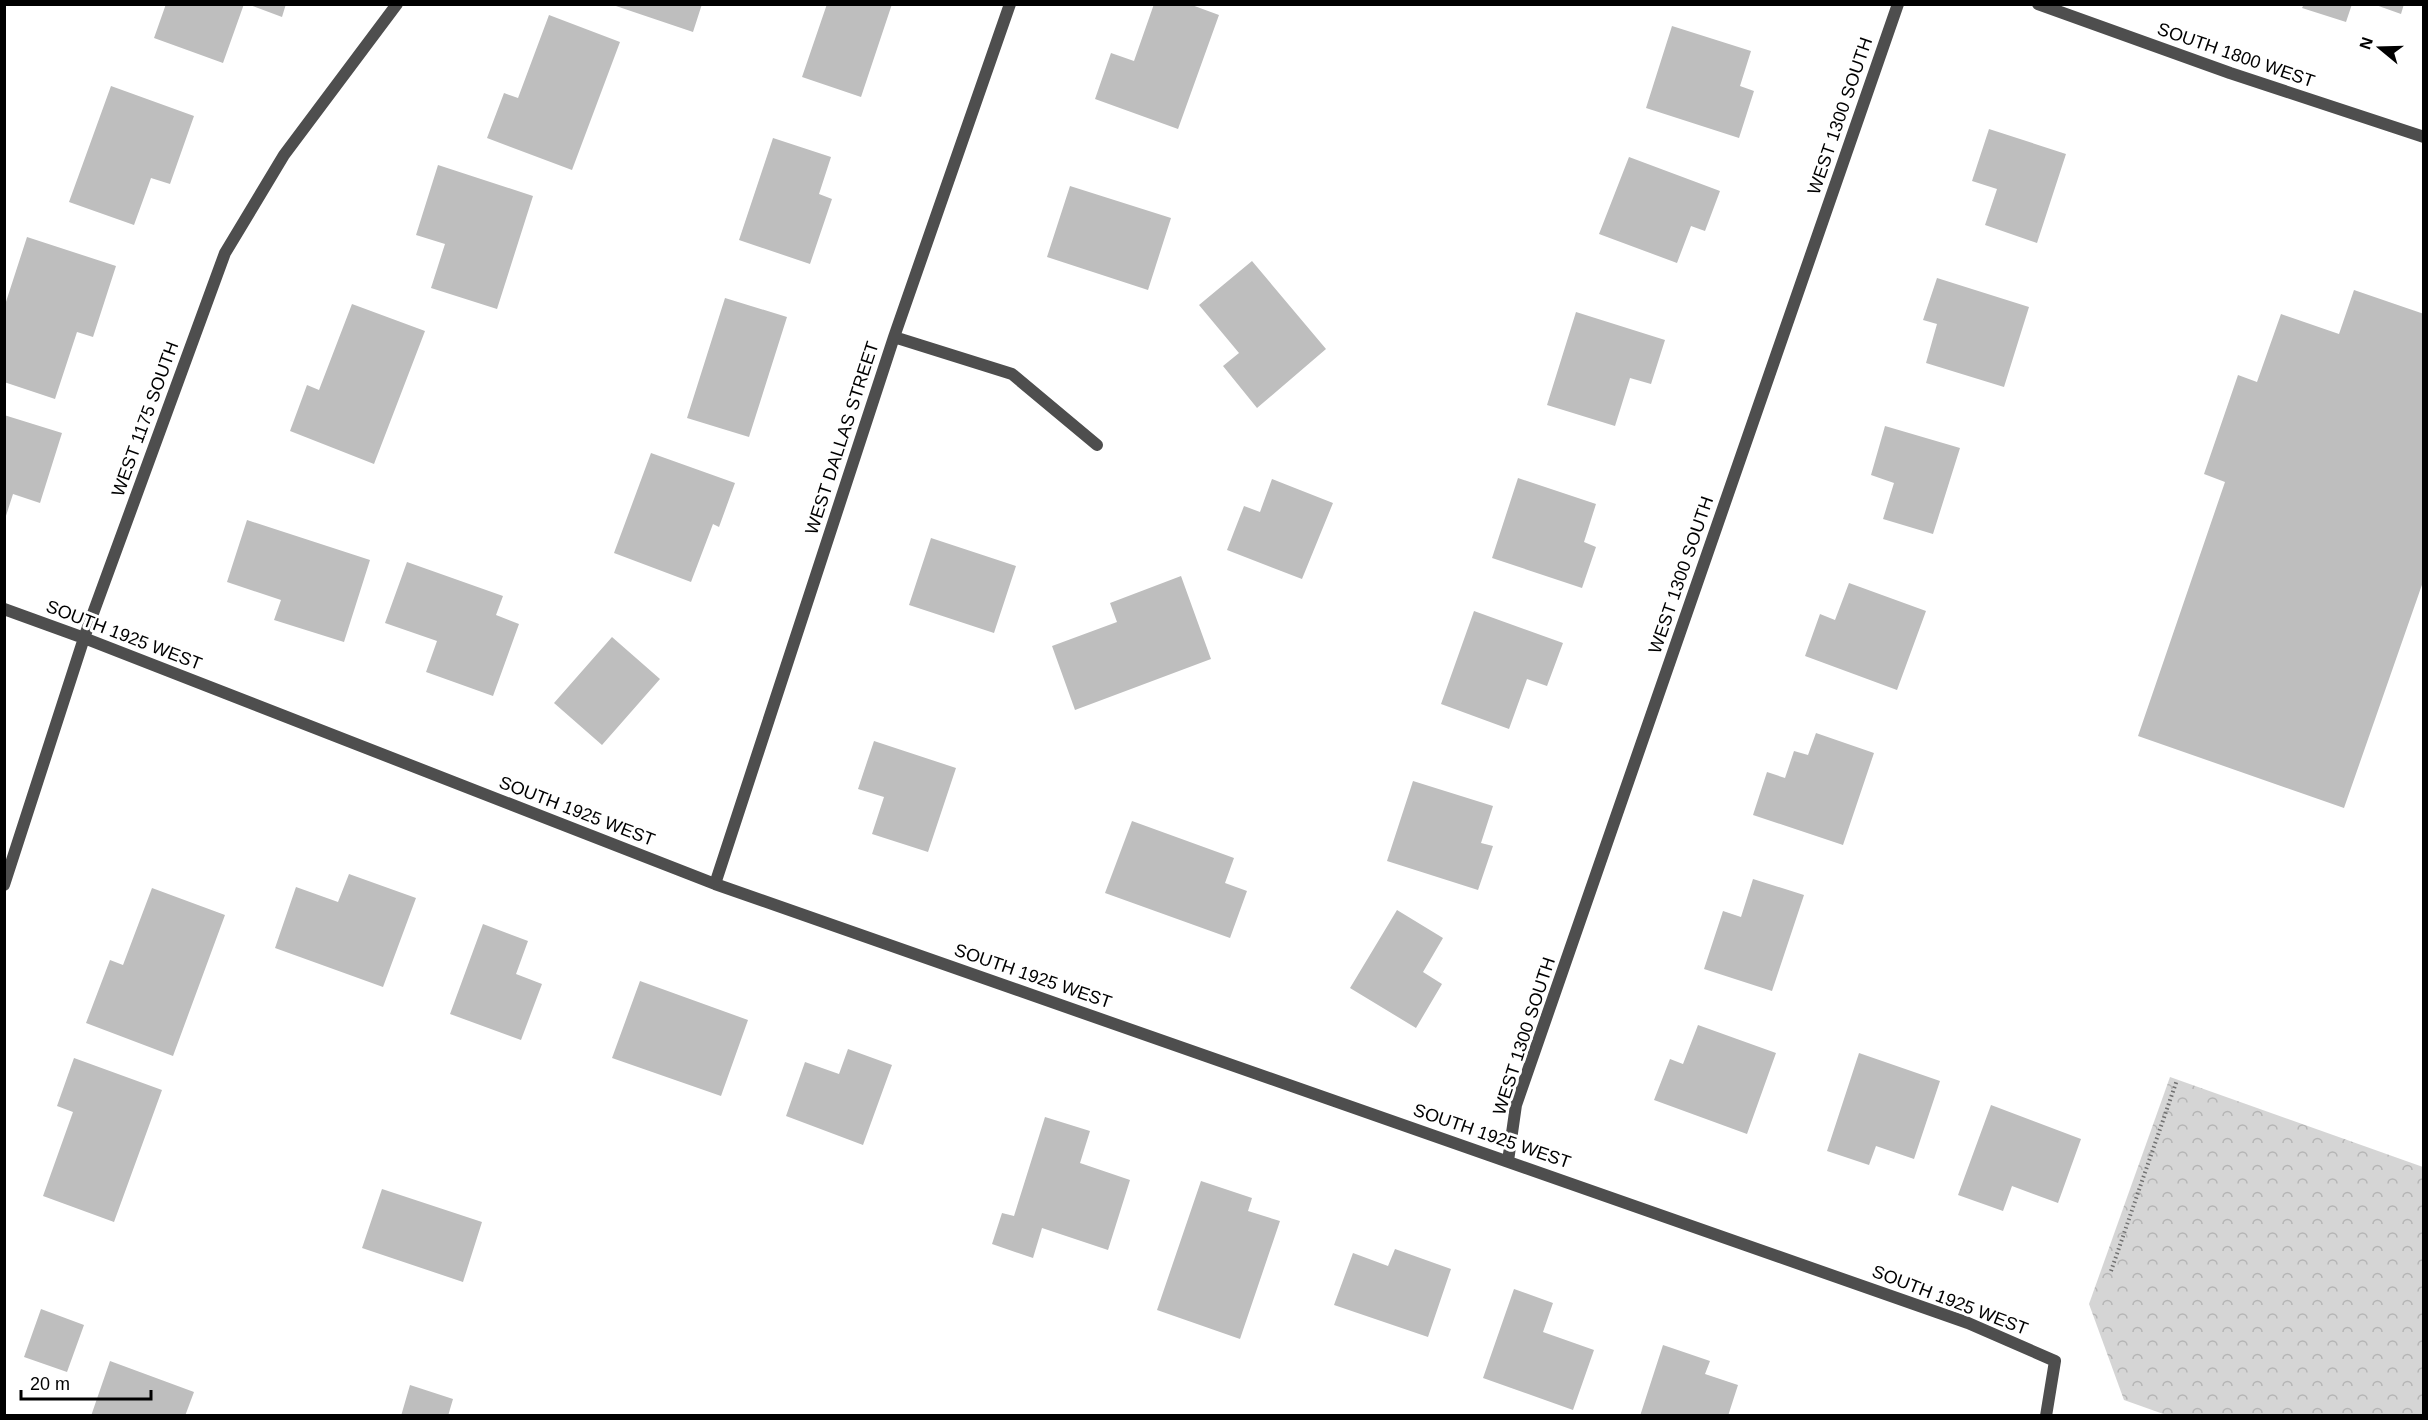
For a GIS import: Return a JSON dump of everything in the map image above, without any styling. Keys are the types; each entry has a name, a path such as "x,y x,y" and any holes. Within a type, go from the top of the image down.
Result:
{"street":[{"name":"WEST 1175 SOUTH","path":"4,885 84,638 225,253 284,155 397,4"},
{"name":"WEST DALLAS STREET","path":"716,884 894,338 1010,4"},
{"name":"WEST 1300 SOUTH","path":"1508,1161 1516,1105 1898,4"},
{"name":"SOUTH 1800 WEST","path":"2038,4 2230,73 2424,137"},
{"path":"894,338 1012,374 1097,445"},
{"name":"SOUTH 1925 WEST","path":"4,609 716,884 1968,1323 2055,1361 2046,1416"}],"path":[{"path":"2111,1271 2177,1080"}],"green space":[{"path":"2170,1077 2423,1167 2423,1415 2169,1416 2124,1400 2089,1304"}],"building":[{"path":"166,4 244,4 223,63 154,38"},
{"path":"247,4 286,4 282,17"},
{"path":"610,4 702,4 693,32"},
{"path":"827,4 892,4 861,97 802,77"},
{"path":"1154,4 1189,4 1219,15 1178,129 1095,99 1111,53 1134,61"},
{"path":"2304,4 2352,4 2346,22 2302,8"},
{"path":"2373,4 2404,4 2401,14"},
{"path":"549,15 620,42 572,170 487,138 504,93 518,98"},
{"path":"1672,26 1751,51 1740,86 1754,91 1739,138 1646,108"},
{"path":"111,86 194,116 170,184 151,178 134,225 69,202"},
{"path":"1989,129 2066,154 2037,243 1985,225 1997,189 1972,181"},
{"path":"773,138 831,157 819,194 832,199 810,264 739,240"},
{"path":"1629,157 1720,191 1705,231 1691,226 1677,263 1599,234"},
{"path":"438,165 533,196 497,309 431,288 445,244 416,235"},
{"path":"1070,186 1171,218 1148,290 1047,257"},
{"path":"27,237 116,266 93,337 77,332 55,399 4,382 4,308"},
{"path":"1252,261 1326,349 1257,408 1223,366 1239,353 1199,305"},
{"path":"1937,278 2029,307 2004,387 1926,363 1937,324 1923,320"},
{"path":"2354,290 2424,314 2424,579 2344,808 2138,736 2225,482 2204,474 2238,375 2257,382 2281,314 2339,334"},
{"path":"725,298 787,317 749,437 687,418"},
{"path":"352,304 425,331 374,464 290,431 307,385 319,390"},
{"path":"1576,312 1665,340 1651,384 1630,378 1615,426 1547,405"},
{"path":"4,415 62,433 40,503 13,494 5,519"},
{"path":"1885,426 1960,448 1933,534 1883,519 1894,483 1871,475"},
{"path":"651,453 735,483 719,527 713,524 691,582 614,553"},
{"path":"1518,478 1596,504 1584,542 1596,547 1582,588 1492,558"},
{"path":"1272,479 1333,503 1302,579 1227,550 1244,506 1260,512"},
{"path":"247,520 370,560 344,642 274,620 281,600 227,582"},
{"path":"931,538 1016,566 994,633 909,605"},
{"path":"407,562 503,596 496,615 519,624 493,696 426,672 437,641 385,623"},
{"path":"1181,576 1211,659 1075,710 1052,646 1117,622 1110,603"},
{"path":"1849,583 1926,611 1897,690 1805,656 1820,614 1835,620"},
{"path":"1474,611 1563,643 1547,686 1527,679 1509,729 1441,704"},
{"path":"612,637 660,679 602,745 554,703"},
{"path":"1816,733 1874,753 1843,845 1753,815 1767,772 1785,778 1794,751 1808,755"},
{"path":"874,741 956,768 928,852 872,834 884,797 858,789"},
{"path":"1413,781 1493,806 1481,843 1493,846 1478,890 1387,861"},
{"path":"1132,821 1234,858 1225,883 1247,891 1230,938 1105,893"},
{"path":"349,874 416,898 383,987 275,948 296,887 338,902"},
{"path":"1753,879 1804,895 1772,991 1704,969 1723,911 1741,917"},
{"path":"152,888 225,915 173,1056 86,1023 110,960 123,965"},
{"path":"1397,910 1443,938 1423,972 1442,984 1416,1028 1350,988"},
{"path":"483,924 528,941 516,974 542,984 521,1040 450,1014"},
{"path":"640,981 748,1020 721,1096 612,1058"},
{"path":"1698,1025 1776,1053 1747,1134 1654,1100 1670,1059 1683,1064"},
{"path":"848,1049 892,1065 863,1145 786,1116 805,1062 839,1074"},
{"path":"1859,1053 1940,1081 1914,1159 1876,1146 1869,1165 1827,1151"},
{"path":"74,1058 162,1090 114,1222 43,1196 73,1112 57,1106"},
{"path":"1991,1105 2081,1139 2058,1203 2012,1186 2003,1211 1958,1195"},
{"path":"1045,1117 1090,1131 1080,1163 1130,1180 1108,1250 1042,1228 1033,1258 992,1244 1002,1213 1014,1216"},
{"path":"1201,1181 1252,1198 1248,1211 1280,1221 1240,1339 1157,1310"},
{"path":"382,1189 482,1222 463,1282 362,1248"},
{"path":"1395,1249 1451,1269 1428,1337 1334,1305 1353,1253 1388,1266"},
{"path":"1514,1289 1553,1303 1543,1332 1594,1350 1573,1410 1483,1378"},
{"path":"41,1309 84,1325 67,1372 24,1357"},
{"path":"1663,1345 1710,1361 1705,1374 1738,1385 1728,1416 1640,1416"},
{"path":"110,1361 194,1392 185,1416 91,1416"},
{"path":"410,1385 453,1399 448,1416 401,1416"}]}
